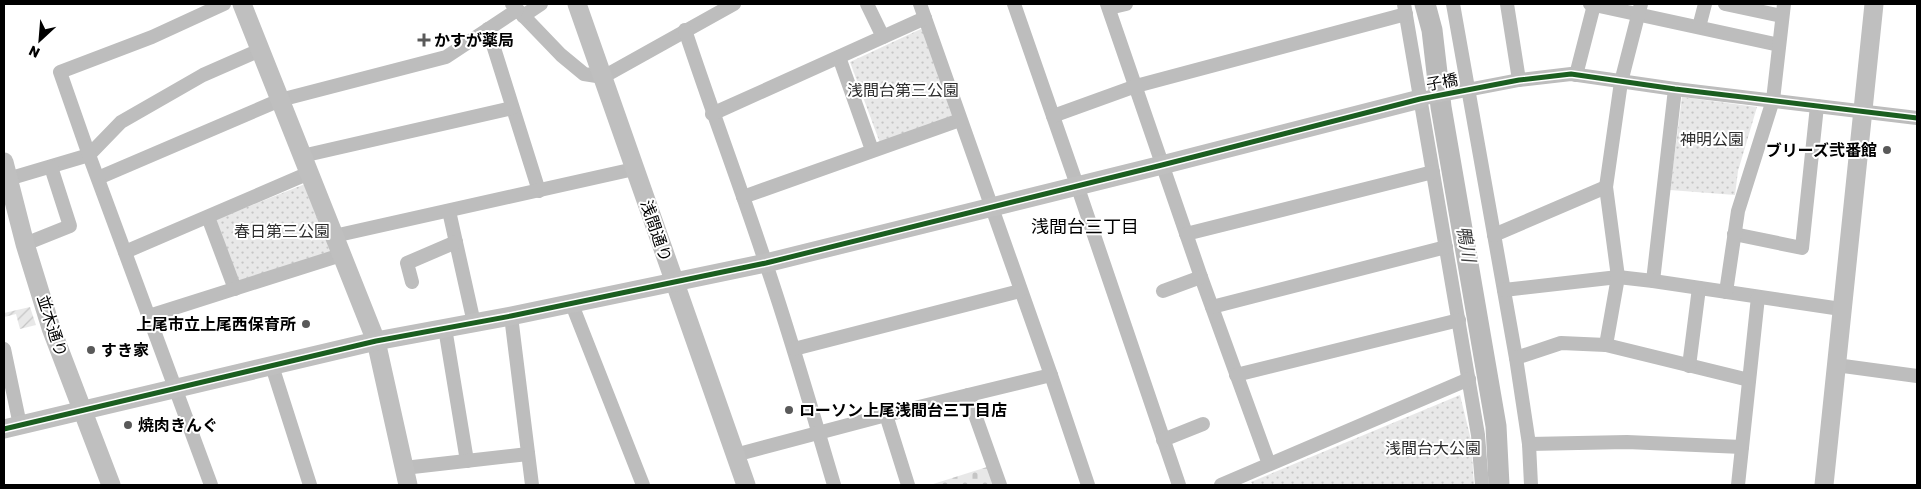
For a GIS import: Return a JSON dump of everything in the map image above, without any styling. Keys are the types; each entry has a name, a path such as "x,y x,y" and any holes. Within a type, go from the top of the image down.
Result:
{"street":[{"path":"211,485 60,72 152,37 224,4"},
{"path":"242,4 376,341 406,477 467,461 528,454"},
{"path":"98,178 280,100 446,57 518,10 541,4"},
{"name":"浅間通り","path":"577,4 746,485"},
{"path":"518,10 561,55 584,74 603,77 734,4"},
{"path":"867,4 883,38"},
{"path":"920,4 1020,291 1051,374 1088,485"},
{"path":"1014,4 1179,485"},
{"path":"1126,4 1108,6 1201,277 1269,464"},
{"path":"1453,4 1516,358 1528,444 1531,485"},
{"path":"1507,4 1519,80"},
{"path":"1576,75 1592,4 1640,9 1699,27 1779,45"},
{"path":"1699,27 1705,4"},
{"path":"1725,4 1783,10 1773,100 1738,211 1726,292"},
{"path":"1824,485 1874,4"},
{"path":"1053,116 1136,86 1405,9 1469,379 1478,435 1482,485"},
{"path":"1606,345 1618,277 1606,187 1621,82 1640,9"},
{"path":"712,114 925,18"},
{"path":"488,30 539,191"},
{"path":"685,30 712,114 766,263 834,485"},
{"path":"6,171 50,167 89,155 121,122 203,75 260,50"},
{"path":"840,57 872,150"},
{"name":"子橋","path":"1420,99 1519,80 1576,75 1675,89 1917,118"},
{"path":"1653,281 1675,89"},
{"path":"4,349 12,427 376,341 511,316 766,263 1420,99"},
{"path":"1734,234 1802,248 1817,106"},
{"path":"126,252 208,217 306,165 512,108"},
{"path":"743,197 960,120"},
{"path":"25,244 70,226 50,167"},
{"path":"334,236 634,169"},
{"name":"並木通り","path":"6,171 9,205 25,244 51,328 111,485"},
{"path":"1186,234 1433,172"},
{"path":"1494,235 1606,187"},
{"path":"449,210 474,323"},
{"path":"208,217 235,289"},
{"path":"412,282 407,263 456,242"},
{"path":"1212,307 1446,247"},
{"path":"149,316 342,256"},
{"path":"1163,291 1201,277"},
{"path":"1504,290 1618,277 1841,309"},
{"path":"1689,366 1699,288"},
{"path":"794,350 1020,291"},
{"path":"1738,485 1758,297"},
{"path":"571,302 643,485"},
{"path":"511,316 532,485"},
{"path":"1236,375 1458,320"},
{"path":"445,328 467,461"},
{"path":"1516,358 1561,343 1606,345 1749,380"},
{"path":"272,366 310,485"},
{"path":"1836,366 1917,376"},
{"path":"735,455 818,432 1051,374"},
{"path":"1221,485 1241,481 1269,464 1469,379"},
{"path":"968,395 1000,485"},
{"path":"886,415 908,485"},
{"path":"1163,440 1203,424"},
{"path":"1528,444 1627,442 1742,447"}],"green space":[{"name":"浅間台第三公園","path":"923,28 955,118 880,143 850,62"},
{"name":"神明公園","path":"1682,97 1757,107 1738,171 1735,195 1670,190"},
{"name":"春日第三公園","path":"305,184 332,253 239,281 214,220"},
{"path":"30,307 36,325 20,329 16,314 4,317 4,313"},
{"name":"浅間台大公園","path":"1460,395 1471,440 1474,485 1253,485 1251,482"},
{"path":"987,467 994,485 930,485"}],"waterway":[{"name":"鴨川","path":"1425,4 1432,30 1441,107 1496,426 1499,485"}],"cycle path":[{"path":"4,429 376,341 511,316 766,263 1420,99 1519,80 1571,74 1675,89 1917,118"}],"place":[{"name":"かすが薬局","path":"424,40"},
{"name":"ブリーズ弐番館","path":"1887,150"},
{"name":"上尾市立上尾西保育所","path":"306,324"},
{"name":"すき家","path":"91,350"},
{"name":"ローソン上尾浅間台三丁目店","path":"789,410"},
{"name":"焼肉きんぐ","path":"128,425"}],"district":[{"name":"浅間台三丁目","path":"1085,227"}]}
